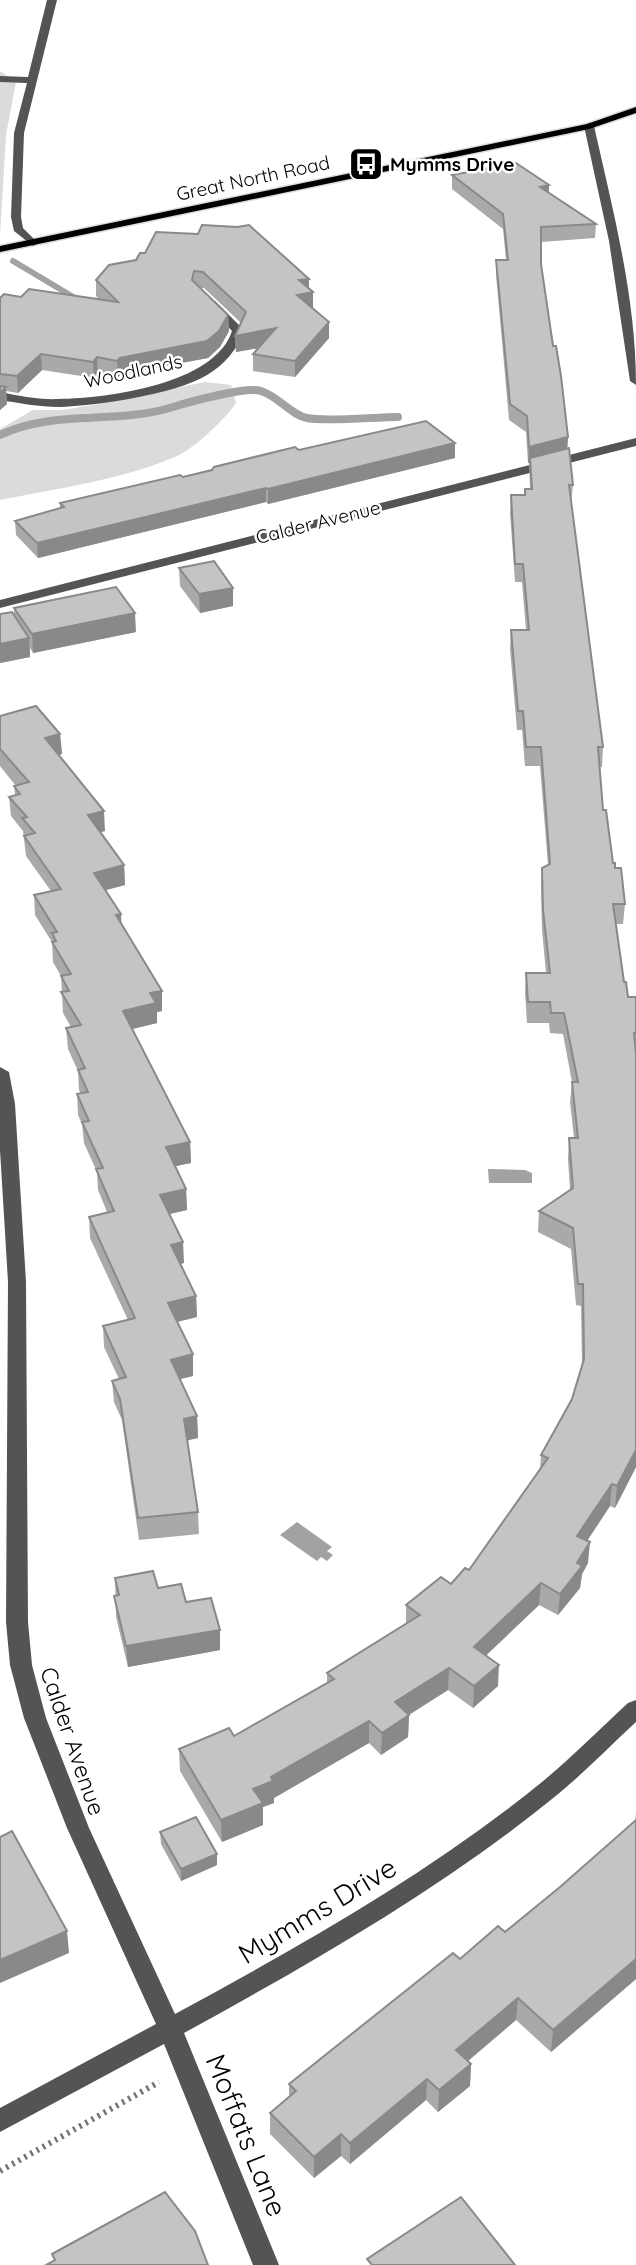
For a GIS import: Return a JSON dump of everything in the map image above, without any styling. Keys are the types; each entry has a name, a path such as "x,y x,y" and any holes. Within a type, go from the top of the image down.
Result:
{"main road":[{"name":"Great North Road","path":"0,249 589,126 636,110"}],"street":[{"path":"33,243 18,229 15,194 19,133 52,0"},
{"path":"0,79 32,80"},
{"path":"589,126 614,241 636,381"},
{"name":"Woodlands","path":"0,396 59,403 94,399 194,377 213,366 236,340 238,330 198,292"},
{"name":"Calder Avenue","path":"0,604 636,442"},
{"name":"Calder Avenue","path":"0,1072 6,1104 17,1282 17,1622 21,1665 36,1717 78,1828 170,2029"},
{"name":"Mymms Drive","path":"0,2121 257,1981 421,1883 550,1788 636,1709"},
{"name":"Moffats Lane","path":"170,2029 266,2265"}],"path":[{"path":"0,2171 185,2067"}],"shaded area":[{"path":"0,71 16,82 6,135 0,236"},
{"path":"205,382 231,385 236,403 225,417 184,452 156,464 112,477 0,500 0,429 33,410 63,410"},
{"path":"488,1169 525,1170 532,1173 532,1183 489,1183"},
{"path":"297,1522 332,1547 327,1551 333,1555 327,1561 321,1557 317,1561 280,1535"}],"building":[{"path":"516,163 549,185 540,187 596,224 541,227 541,264 553,346 556,346 561,376 568,437 529,447 527,416 510,404 496,260 508,260 503,214 452,175"},
{"path":"202,225 249,225 309,279 299,280 313,292 297,295 329,322 295,361 253,354 276,328 235,336 246,312 203,272 194,271 192,280 228,315 219,331 207,341 120,358 117,361 97,357 93,362 41,354 17,376 0,374 0,298 4,294 21,297 29,289 118,302 96,280 109,265 136,260 140,253 145,253 156,232 198,234"},
{"path":"426,421 455,443 37,543 15,521 64,507 60,503 180,475 183,477 295,447 299,450"},
{"path":"569,448 573,485 569,485 603,747 598,747 603,810 606,810 613,863 615,868 621,868 625,904 613,904 624,982 628,997 636,997 636,1450 617,1486 612,1484 577,1536 590,1542 577,1563 582,1566 560,1594 541,1583 474,1647 499,1665 474,1686 449,1668 395,1702 409,1715 382,1733 369,1721 271,1777 273,1781 253,1789 263,1803 221,1820 179,1749 229,1728 234,1736 334,1679 327,1673 420,1615 406,1605 441,1577 451,1584 465,1568 469,1570 548,1458 541,1455 572,1399 584,1359 583,1284 578,1284 573,1228 539,1211 573,1188 569,1138 578,1138 572,1082 578,1082 564,1013 551,1013 550,1002 528,1002 526,973 550,973 543,910 542,868 550,864 541,747 526,747 523,711 518,711 511,630 529,630 523,564 515,564 511,495 525,495 525,489 532,489 530,458"},
{"path":"214,561 233,588 199,594 179,568"},
{"path":"116,587 135,613 32,634 14,608"},
{"path":"12,612 29,638 0,644 0,614"},
{"path":"36,706 60,734 45,738 104,811 88,815 124,865 94,873 121,914 116,915 162,991 150,993 156,1003 123,1011 190,1142 166,1147 186,1189 160,1195 183,1242 171,1245 196,1296 168,1303 193,1354 171,1360 197,1416 184,1419 198,1512 138,1518 120,1399 112,1381 126,1377 103,1326 135,1318 89,1217 114,1211 96,1169 103,1168 82,1122 89,1121 77,1094 88,1092 78,1070 85,1068 66,1028 81,1025 61,992 69,991 61,976 71,974 52,942 56,941 52,933 57,932 34,895 61,889 24,836 35,833 22,818 27,817 9,797 20,794 14,786 29,782 0,749 0,716"},
{"path":"153,1571 158,1588 181,1584 186,1602 211,1598 220,1630 126,1646 114,1596 119,1595 115,1578"},
{"path":"196,1817 217,1854 181,1869 160,1832"},
{"path":"636,1820 636,1959 553,2030 518,1998 456,2050 471,2064 439,2090 427,2079 350,2143 341,2134 314,2157 270,2113 296,2091 289,2084 453,1953 460,1959 498,1926 505,1932"},
{"path":"12,1831 67,1931 0,1960 0,1837"},
{"path":"165,2192 195,2231 208,2265 46,2265 55,2260 52,2254"},
{"path":"461,2197 515,2265 372,2265 367,2259"}],"waterway":[{"path":"13,261 80,301"},
{"path":"0,435 42,422 151,412 218,395 254,390 267,393 295,413 307,418 398,417"}],"place":[{"name":"Mymms Drive","path":"366,164"}]}
